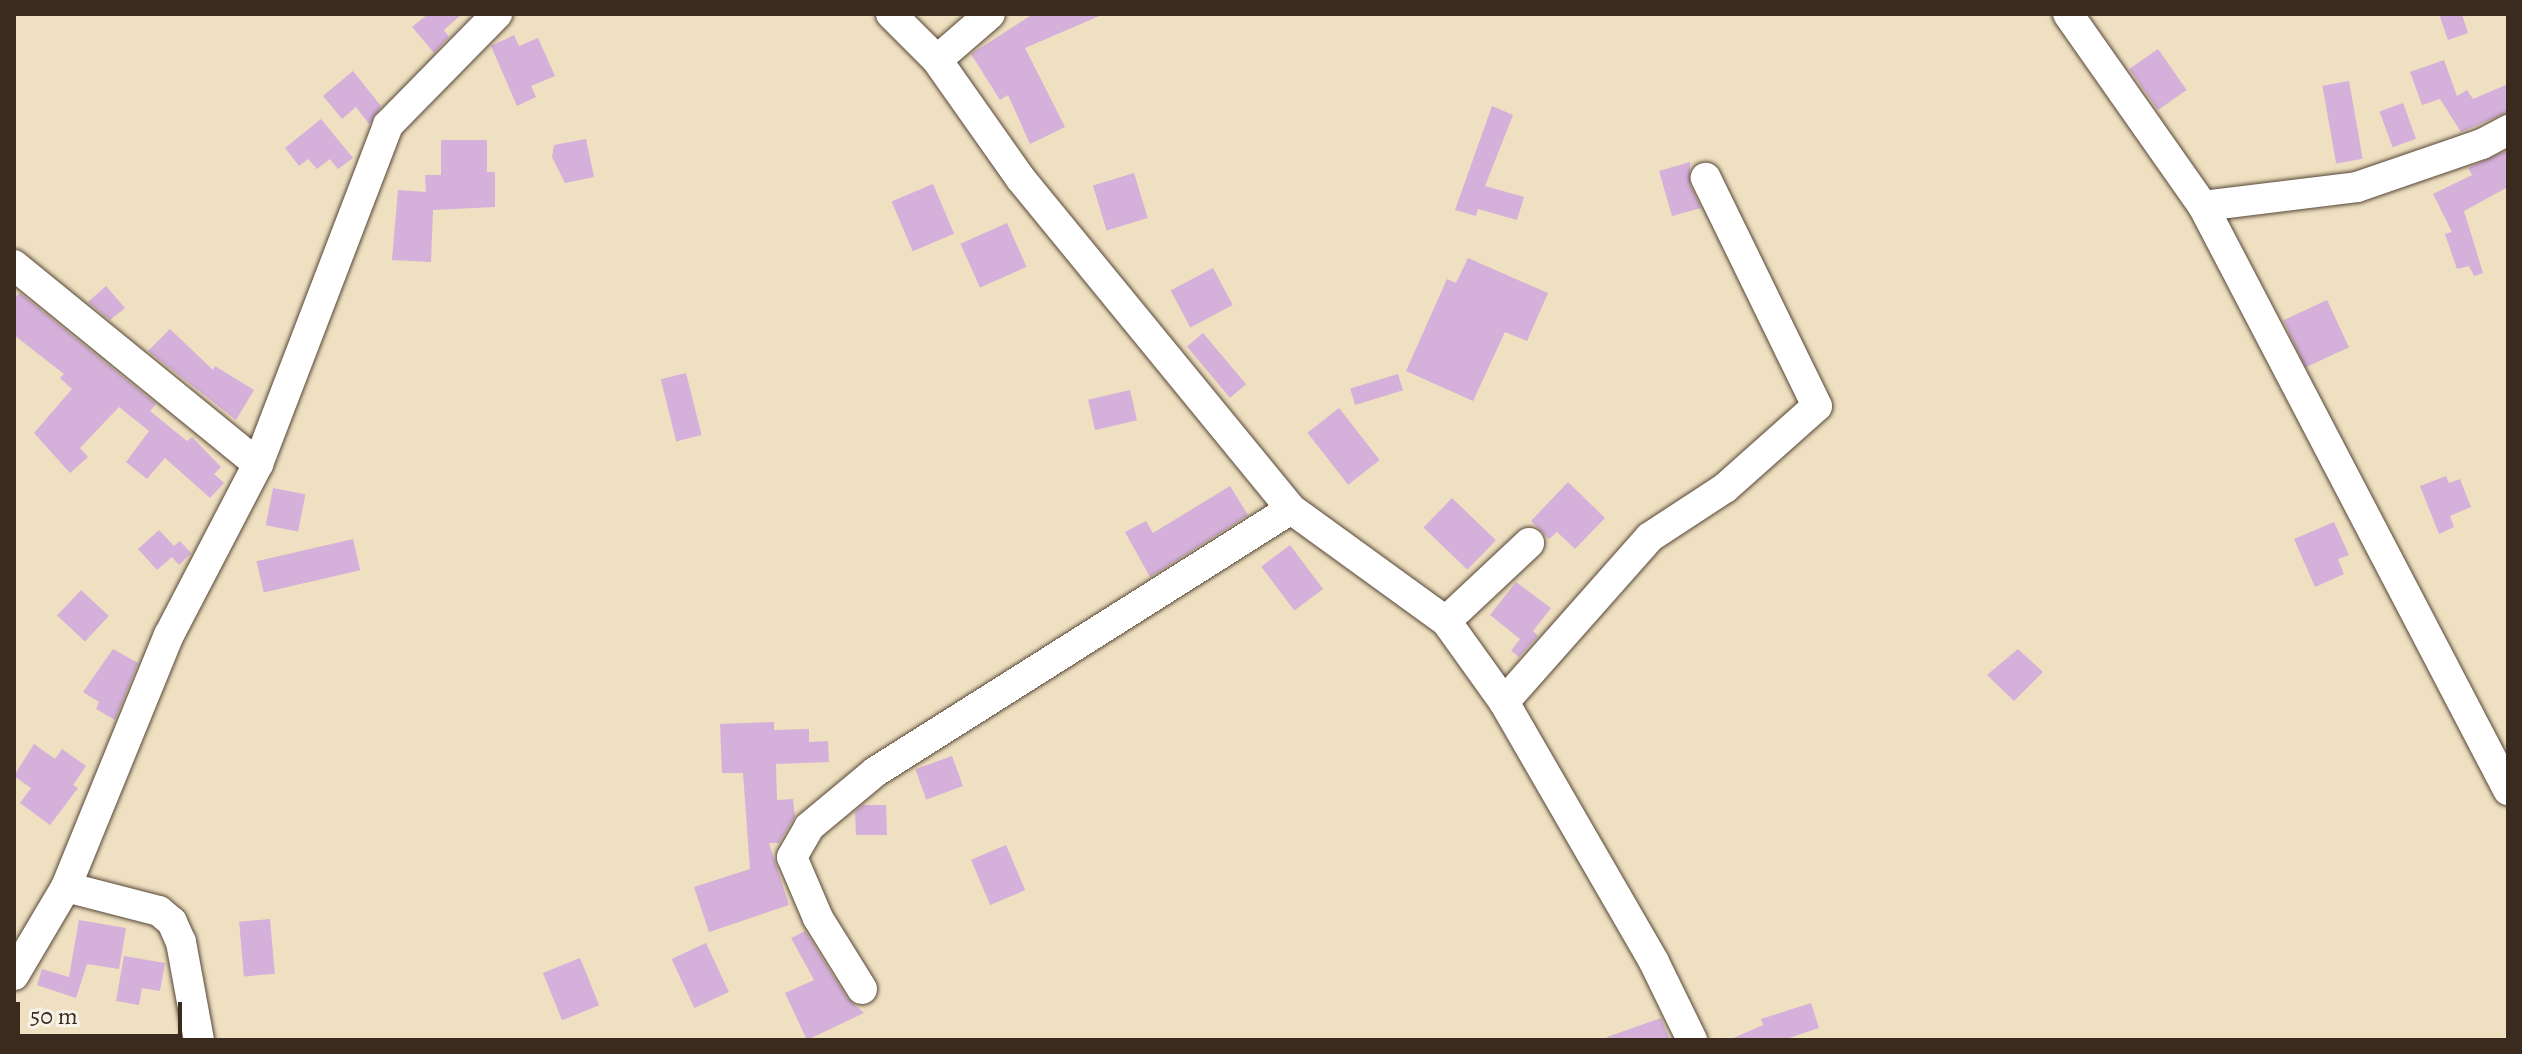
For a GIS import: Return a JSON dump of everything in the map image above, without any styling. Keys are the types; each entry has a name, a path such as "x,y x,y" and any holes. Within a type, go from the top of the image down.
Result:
{"street":[{"path":"14,975 66,887 169,635 258,464 388,125 497,14"},
{"path":"891,14 937,60 1021,179 1291,509 1446,621 1504,702 1654,962 1692,1040"},
{"path":"937,60 990,14"},
{"path":"2068,14 2203,206 2508,790"},
{"path":"2203,206 2357,187 2482,144 2508,130"},
{"path":"1504,702 1650,537 1725,488 1817,406 1706,178"},
{"path":"14,265 258,464"},
{"path":"862,989 818,918 792,857 809,827 875,772 1291,509"},
{"path":"1446,621 1529,543"},
{"path":"66,887 159,911 172,922 181,942 199,1040"}],"building":[{"path":"428,14 462,14 444,30 449,37 434,53 412,27"},
{"path":"1033,14 1104,14 1025,48 1065,127 1030,144 1008,95 1000,100 971,54"},
{"path":"2439,14 2462,14 2468,33 2448,40"},
{"path":"514,35 519,46 538,38 555,76 531,86 536,97 517,106 491,46"},
{"path":"2158,49 2187,90 2158,110 2129,69"},
{"path":"2444,60 2457,96 2467,90 2473,99 2508,84 2508,112 2461,132 2440,99 2422,105 2410,72"},
{"path":"353,71 381,106 369,124 356,107 342,119 323,96"},
{"path":"2349,81 2363,159 2336,163 2322,86"},
{"path":"2403,103 2416,139 2393,147 2380,112"},
{"path":"1492,106 1513,115 1485,186 1524,197 1517,220 1478,209 1476,216 1455,210"},
{"path":"321,119 353,158 338,169 330,159 317,169 308,159 299,166 285,148"},
{"path":"586,139 594,177 565,183 552,157 554,145"},
{"path":"441,140 487,140 487,172 495,172 495,207 433,210 431,262 392,260 398,190 426,192 425,175 441,175"},
{"path":"2508,150 2508,187 2464,211 2483,273 2474,276 2469,266 2457,269 2445,234 2452,232 2433,194 2472,175 2468,168"},
{"path":"1690,162 1690,185 1701,208 1672,216 1659,171"},
{"path":"1134,173 1148,218 1107,231 1093,186"},
{"path":"933,184 954,234 913,251 892,202"},
{"path":"1007,223 1027,267 980,288 960,244"},
{"path":"1468,258 1548,293 1527,341 1505,332 1473,401 1406,371 1447,279 1456,283"},
{"path":"1213,268 1233,305 1190,328 1171,291"},
{"path":"106,286 125,308 110,320 88,302"},
{"path":"20,293 156,404 150,411 187,441 192,437 221,467 214,474 224,483 210,498 165,458 147,479 126,462 149,431 119,407 80,448 88,457 70,473 34,433 72,389 60,378 64,374 14,335 14,298"},
{"path":"2327,300 2349,347 2305,367 2283,320"},
{"path":"170,329 213,370 215,366 254,390 236,420 148,351"},
{"path":"1203,333 1246,384 1230,398 1187,346"},
{"path":"686,373 701,435 676,441 661,379"},
{"path":"1398,374 1403,390 1355,405 1350,389"},
{"path":"1130,390 1137,420 1095,430 1088,400"},
{"path":"1339,408 1380,460 1348,485 1307,433"},
{"path":"2446,476 2449,483 2460,479 2471,507 2450,516 2454,527 2439,534 2420,486"},
{"path":"1568,482 1605,518 1575,549 1557,532 1549,539 1531,521"},
{"path":"1230,486 1248,515 1150,577 1125,532 1146,521 1153,533"},
{"path":"273,488 305,494 298,532 266,525"},
{"path":"1452,498 1496,540 1467,570 1424,527"},
{"path":"2334,522 2349,555 2338,559 2344,574 2315,587 2294,539"},
{"path":"159,530 174,546 180,541 191,553 179,565 172,557 157,570 138,549"},
{"path":"353,539 360,570 264,592 257,561"},
{"path":"1290,545 1323,589 1294,611 1261,567"},
{"path":"1516,582 1551,608 1533,631 1538,636 1519,657 1511,651 1520,639 1490,615"},
{"path":"81,590 109,616 85,642 57,616"},
{"path":"113,649 138,663 115,720 96,709 99,702 83,692"},
{"path":"2018,649 2043,672 2014,701 1987,675"},
{"path":"774,722 774,730 809,729 809,742 828,741 829,762 776,764 777,800 793,799 795,816 779,843 769,843 789,905 709,932 694,887 750,869 743,773 722,773 720,724"},
{"path":"34,744 55,759 62,749 86,766 73,785 78,788 50,825 20,803 31,788 14,776"},
{"path":"952,756 963,786 926,799 915,769"},
{"path":"863,805 886,805 887,835 856,835 855,812"},
{"path":"1006,845 1025,890 990,905 971,860"},
{"path":"270,919 275,974 244,976 239,922"},
{"path":"79,920 126,928 119,969 87,964 76,998 37,985 42,969 69,977"},
{"path":"805,931 847,998 864,1013 807,1040 785,993 814,980 791,938"},
{"path":"706,943 729,992 694,1008 672,959"},
{"path":"124,956 165,963 160,991 142,988 139,1005 116,1001"},
{"path":"580,958 599,1005 562,1020 543,973"},
{"path":"1811,1003 1819,1028 1783,1040 1729,1040 1763,1025 1761,1019"},
{"path":"1661,1018 1670,1040 1608,1040 1607,1037"}]}
